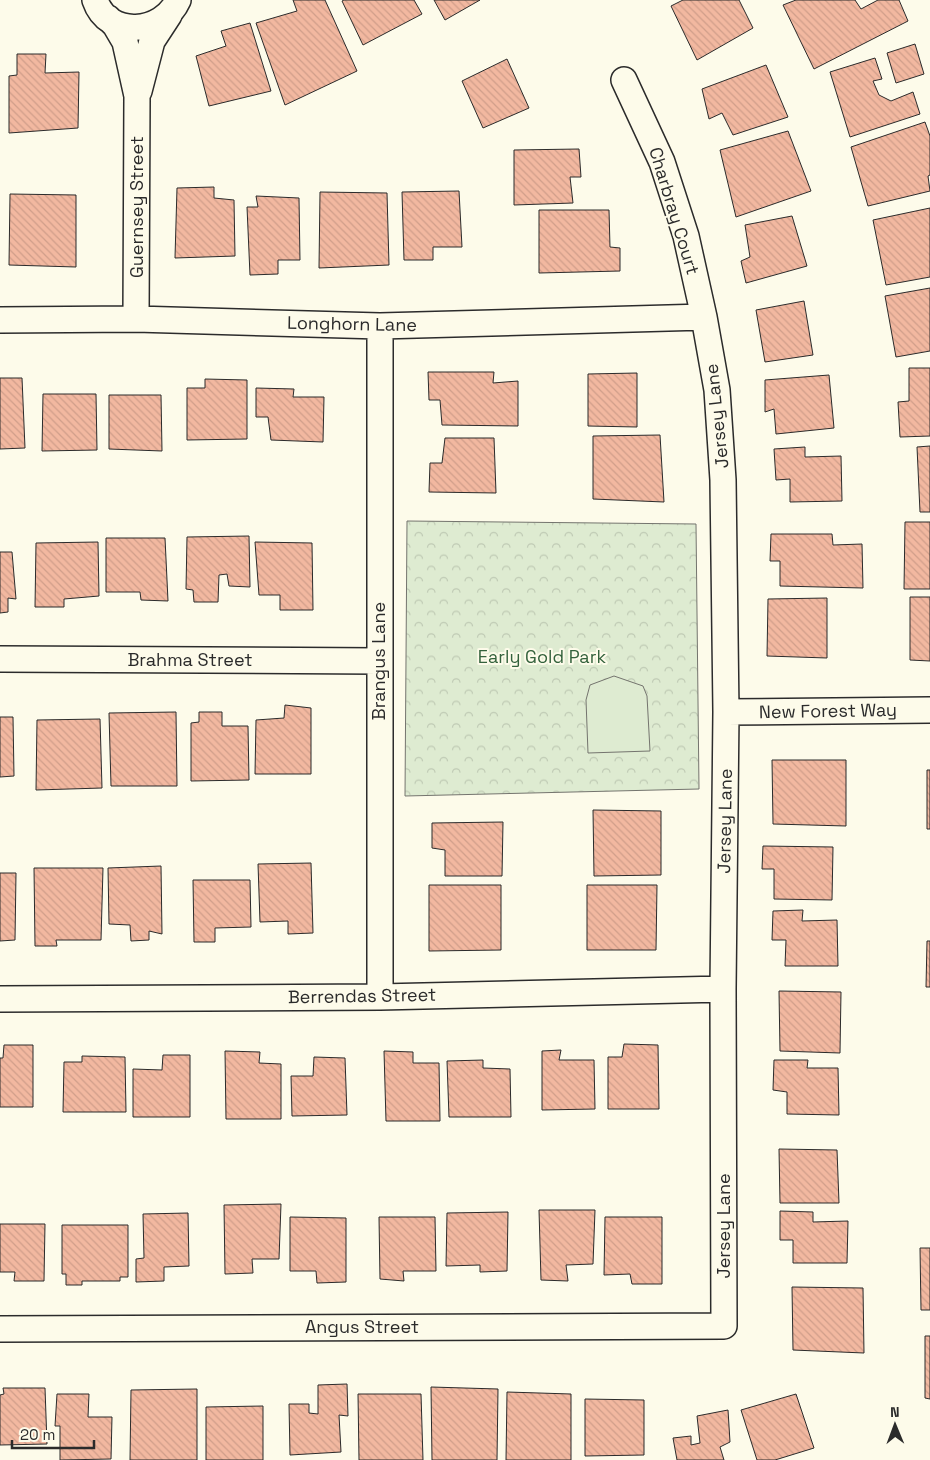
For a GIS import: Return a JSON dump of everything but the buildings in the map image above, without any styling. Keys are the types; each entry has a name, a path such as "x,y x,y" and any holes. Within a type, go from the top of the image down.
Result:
{"street":[{"path":"79,0 103,11 120,25 133,28 159,23 176,4"},
{"name":"Guernsey Street","path":"137,96 152,41 176,4"},
{"name":"Guernsey Street","path":"103,11 115,25 125,42 137,96 136,319"},
{"name":"Charbray Court","path":"624,80 662,162 686,236 704,317"},
{"name":"Longhorn Lane","path":"0,320 136,319 380,326 704,317"},
{"name":"Jersey Lane","path":"704,317 717,390 723,480 726,712 723,989 724,1326"},
{"name":"Brangus Lane","path":"380,326 380,997"},
{"name":"Brahma Street","path":"0,659 379,661"},
{"name":"New Forest Way","path":"726,712 930,710"},
{"name":"Berrendas Street","path":"0,999 380,997 723,989"},
{"name":"Angus Street","path":"0,1328 724,1326"}],"green space":[{"name":"Early Gold Park","path":"407,521 696,524 699,789 405,796"},
{"path":"614,676 643,686 647,696 650,751 588,753 586,700 590,685"}]}
